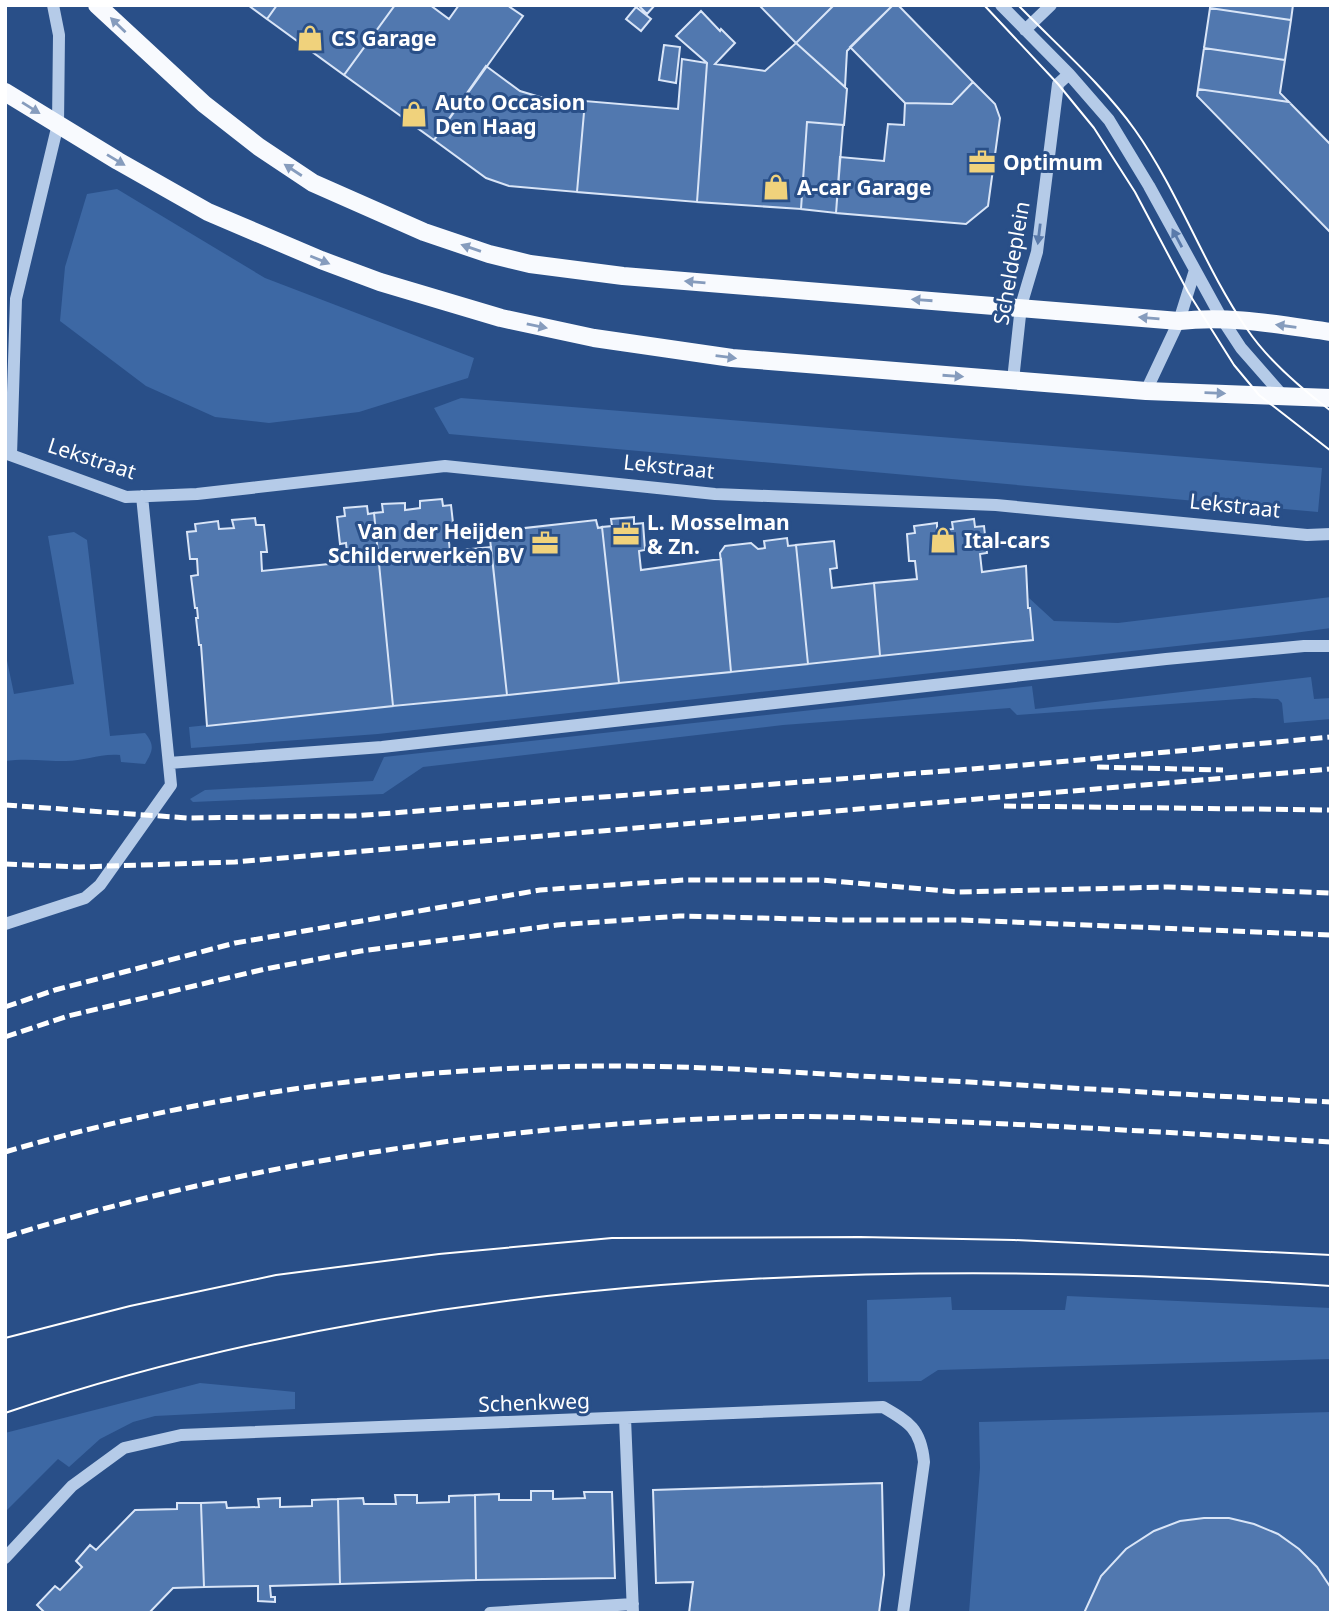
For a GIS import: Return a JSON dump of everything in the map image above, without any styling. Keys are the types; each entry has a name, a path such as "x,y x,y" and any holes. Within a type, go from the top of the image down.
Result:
{"main road":[{"path":"97,5 204,104 259,147 313,183 424,232 489,254 530,264 622,276 1021,306 1179,321 1204,318 1241,319 1331,332"},
{"path":"5,92 168,191 251,231 380,282 500,318 594,338 732,358 1146,391 1331,398"}],"street":[{"name":"Lekstraat","path":"53,5 59,35 58,124 16,299 8,454 126,497 197,494 445,466 715,494 996,505 1307,535 1331,534"},
{"path":"1001,5 1110,120 1222,319 1241,348 1283,396"},
{"path":"1025,30 1051,5"},
{"name":"Scheldeplein","path":"1013,380 1021,306 1037,252 1058,84 1069,74"},
{"path":"1146,391 1179,321 1195,270"},
{"path":"5,924 85,898 100,885 171,785 142,496"},
{"path":"169,763 382,747 1166,659 1304,646 1331,646"},
{"name":"Schenkweg","path":"5,1558 72,1486 124,1448 181,1435 883,1407 909,1422 923,1447 924,1462 903,1613"},
{"path":"490,1613 633,1608 625,1418"}],"shaded area":[{"path":"117,189 265,278 474,358 468,378 359,412 269,423 215,417 146,386 60,321 65,267 87,194"},
{"path":"461,398 1322,468 1318,512 449,434 434,408"},
{"path":"74,532 87,540 110,736 145,733 152,748 145,764 121,762 120,755 73,761 5,761 5,651 14,694 74,684 48,536"},
{"path":"1331,597 1331,628 1294,633 378,734 191,748 189,727 1033,640 1029,598 1054,621 1118,623"},
{"path":"1311,677 1314,699 1331,698 1331,719 1284,723 1282,703 1278,699 1254,698 1017,715 1010,708 783,725 423,767 383,794 193,802 190,799 205,790 373,781 384,757 1032,686 1035,709"},
{"path":"1067,1296 1331,1308 1331,1359 938,1370 921,1381 868,1382 867,1300 951,1297 952,1310 1065,1310"},
{"path":"200,1383 295,1392 295,1409 155,1416 133,1422 100,1439 69,1467 58,1459 5,1512 5,1433"},
{"path":"1331,1412 1331,1613 969,1613 980,1468 979,1422"}],"building":[{"path":"248,5 277,5 267,19"},
{"path":"277,5 395,5 344,75 267,19"},
{"path":"395,5 430,5 449,19 459,5 507,5 523,16 434,140 344,75"},
{"path":"638,5 655,5 647,14"},
{"path":"759,5 834,5 796,43"},
{"path":"834,5 893,5 847,51 845,87 796,43"},
{"path":"893,5 898,5 973,82 952,104 905,103 850,47"},
{"path":"1210,5 1293,5 1291,20 1210,8"},
{"path":"636,7 651,19 641,31 626,19"},
{"path":"1210,8 1291,20 1285,60 1204,48"},
{"path":"701,11 735,43 715,64 765,71 796,43 847,89 844,125 807,122 801,209 697,202 707,63 676,36"},
{"path":"664,45 680,47 676,83 659,80"},
{"path":"1204,48 1285,60 1280,93 1289,102 1198,89"},
{"path":"682,59 707,63 697,202 577,192 585,101 678,109"},
{"path":"486,66 520,91 540,97 585,101 577,192 509,186 486,178 434,140"},
{"path":"973,82 995,104 1000,118 988,206 966,224 836,213 840,157 884,161 888,124 904,125 905,103 952,104"},
{"path":"1198,89 1289,102 1331,145 1331,233 1197,96"},
{"path":"807,122 843,125 836,213 801,209"},
{"path":"442,499 443,506 451,505 454,532 448,533 450,551 491,547 507,695 393,706 374,513 383,512 382,504 405,503 405,510 420,508 420,501"},
{"path":"367,506 368,514 374,513 393,706 207,726 201,645 191,576 198,575 197,559 190,559 187,532 196,531 195,524 218,521 219,529 234,528 232,520 255,518 256,525 264,525 267,552 261,552 262,571 348,562 346,543 340,544 337,517 345,516 344,508"},
{"path":"634,517 634,524 643,523 645,550 639,551 641,570 721,559 731,672 619,683 602,527 612,526 611,519"},
{"path":"974,519 975,527 984,526 987,553 980,554 982,572 1026,566 1033,640 880,656 874,583 917,579 915,561 909,561 907,534 915,533 914,526 937,523 937,531 953,529 952,522"},
{"path":"596,520 598,528 602,527 619,683 507,695 490,539 499,538 498,531"},
{"path":"787,538 788,546 796,545 808,664 731,672 720,553 725,546 751,543 758,549 765,548 764,541"},
{"path":"834,541 837,568 830,569 832,588 874,583 880,656 808,664 796,545"},
{"path":"882,1483 884,1575 879,1613 689,1613 693,1582 656,1583 653,1490"},
{"path":"531,1491 553,1491 553,1499 585,1498 584,1492 612,1492 615,1578 476,1580 475,1495 499,1494 499,1500 531,1500"},
{"path":"395,1495 417,1495 417,1503 449,1502 449,1496 475,1495 476,1580 340,1584 338,1499 363,1498 364,1504 396,1504"},
{"path":"280,1498 280,1507 312,1506 312,1500 338,1499 340,1584 270,1586 271,1597 275,1597 275,1602 258,1601 258,1586 204,1587 201,1503 226,1502 227,1508 259,1507 258,1499"},
{"path":"177,1503 201,1503 204,1587 173,1588 149,1613 45,1613 37,1605 55,1586 60,1590 82,1567 76,1561 90,1545 96,1550 135,1510 177,1509"},
{"path":"1229,1518 1254,1524 1278,1534 1299,1549 1317,1567 1331,1588 1331,1613 1084,1613 1101,1576 1126,1549 1154,1531 1180,1521"}],"tram line":[{"path":"984,5 1058,84 1094,128 1135,192 1188,292 1234,365 1259,395 1331,451"},
{"path":"1018,5 1094,81 1135,130 1165,179 1232,305 1255,340 1286,373 1331,411"},
{"path":"5,1338 130,1306 276,1275 439,1254 612,1238 860,1237 1014,1240 1331,1255"},
{"path":"5,1413 165,1366 328,1329 494,1303 661,1285 829,1276 997,1273 1165,1277 1331,1286"}],"railway":[{"path":"5,805 188,818 353,816 1024,765 1331,737"},
{"path":"1097,767 1223,770"},
{"path":"5,864 79,867 235,862 1331,769"},
{"path":"1004,806 1331,810"},
{"path":"5,1007 55,990 235,943 540,890 684,880 821,880 957,892 1168,887 1331,893"},
{"path":"5,1037 68,1016 265,969 361,951 557,925 680,916 962,920 1331,935"},
{"path":"5,1152 154,1114 230,1099 383,1078 537,1067 652,1066 727,1069 1331,1102"},
{"path":"5,1237 96,1211 281,1168 469,1139 658,1121 753,1117 857,1118 1331,1142"}],"place":[{"name":"CS Garage","path":"310,38"},
{"name":"Auto Occasion Den Haag","path":"414,114"},
{"name":"Optimum","path":"982,162"},
{"name":"A-car Garage","path":"776,187"},
{"name":"L. Mosselman & Zn.","path":"626,534"},
{"name":"Ital-cars","path":"943,540"},
{"name":"Van der Heijden Schilderwerken BV","path":"545,543"}]}
